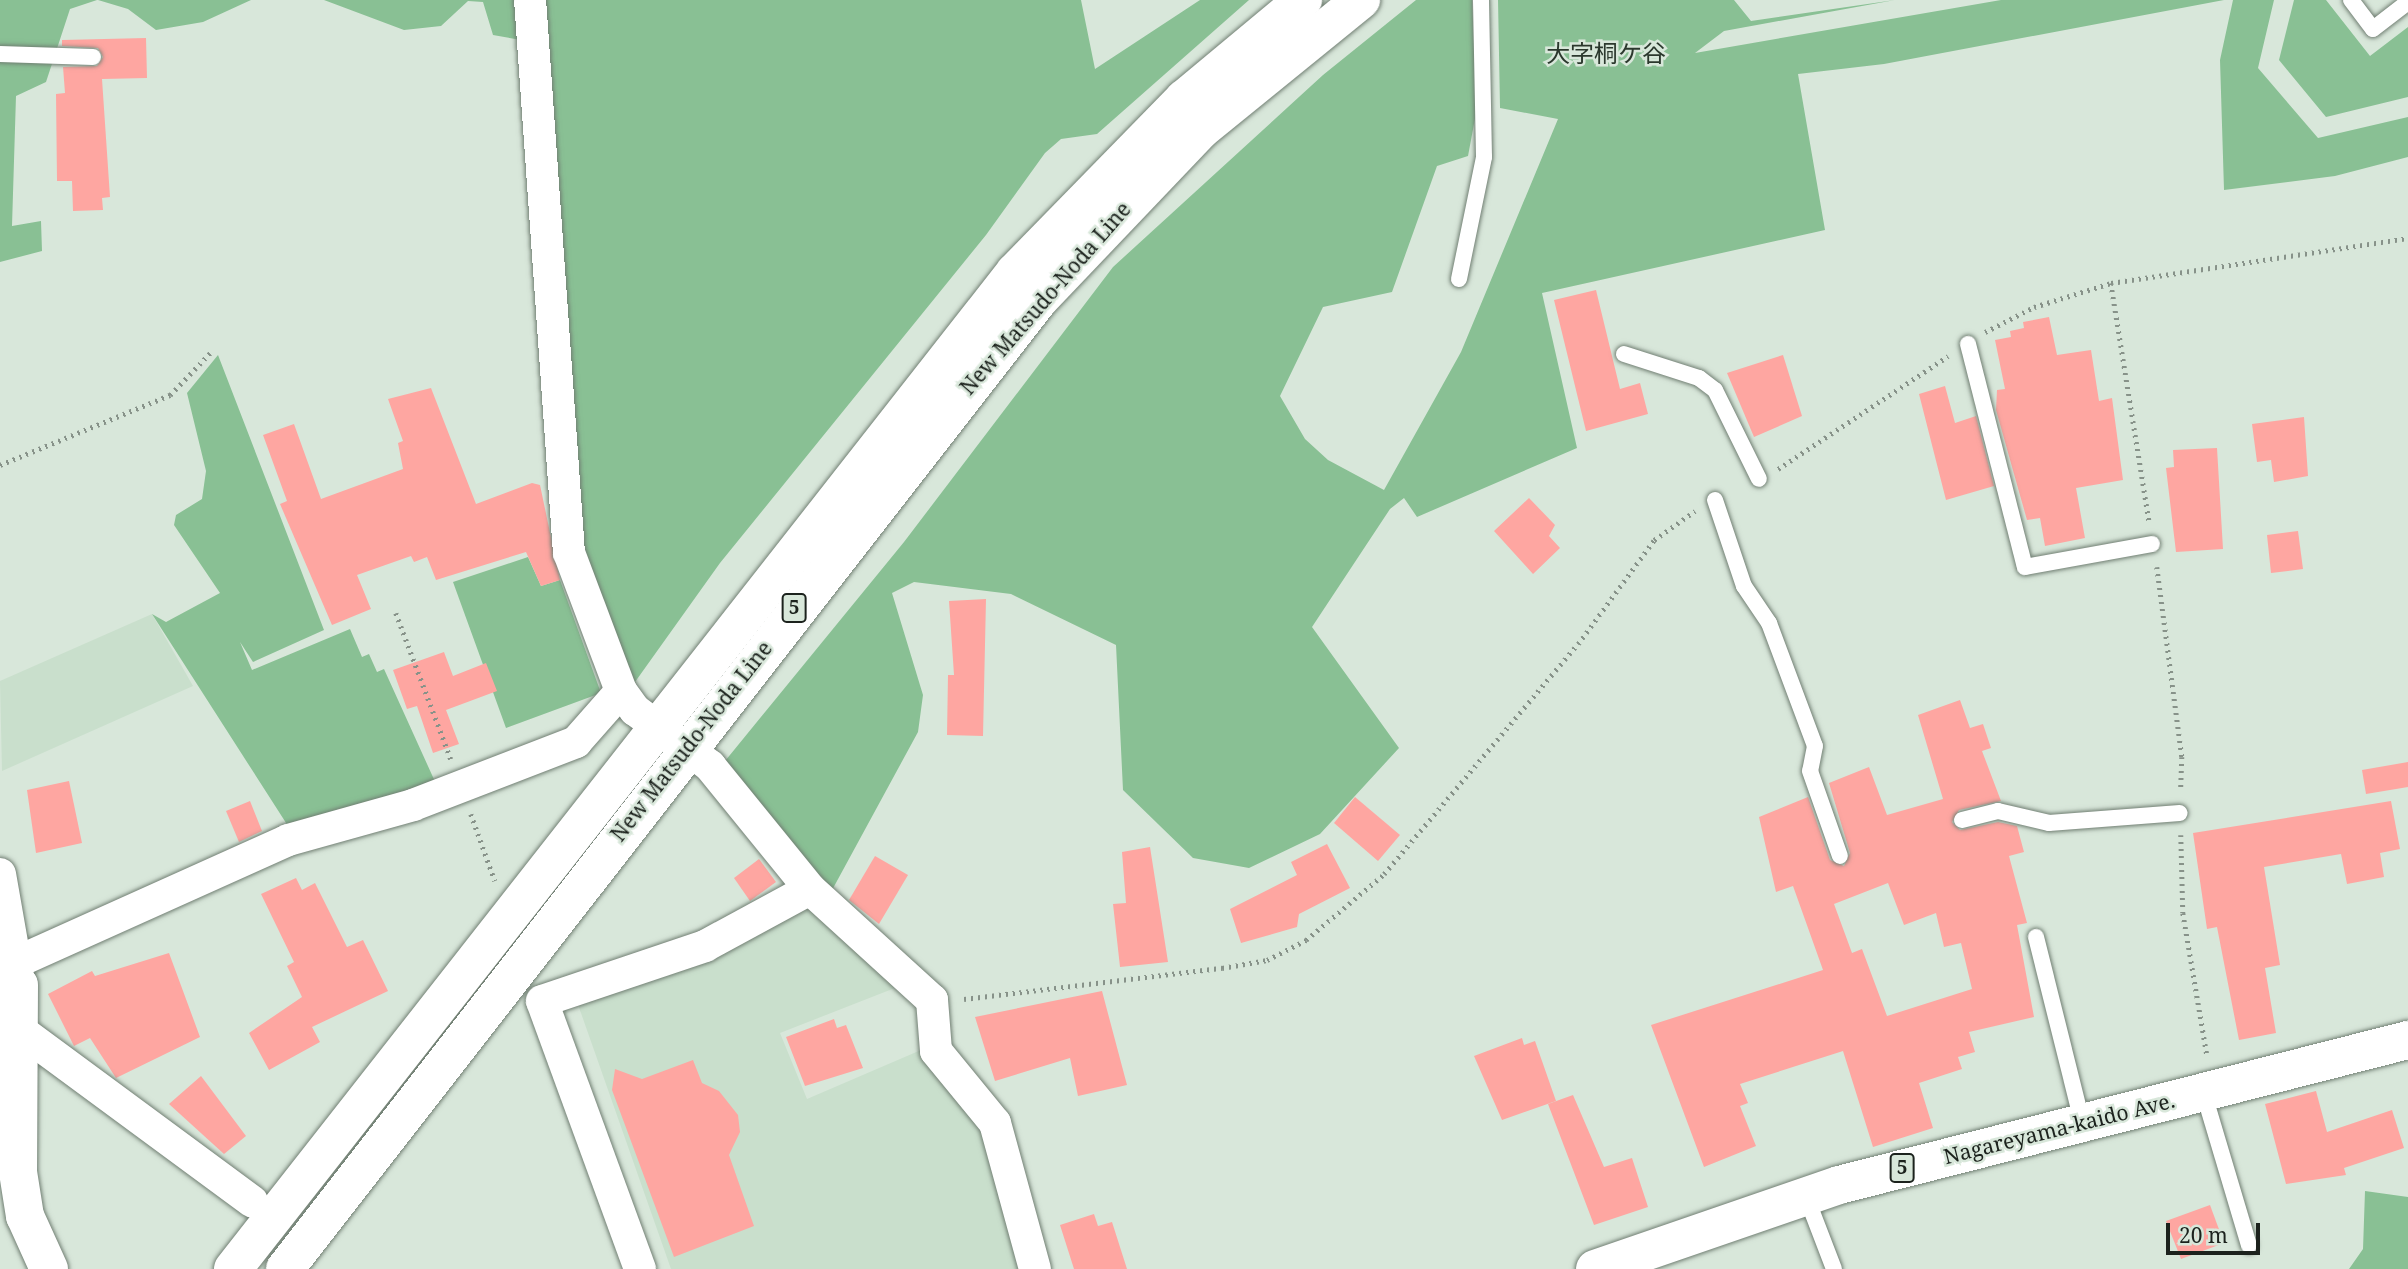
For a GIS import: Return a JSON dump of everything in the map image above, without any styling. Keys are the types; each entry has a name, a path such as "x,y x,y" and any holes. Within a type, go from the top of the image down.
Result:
{"main road":[{"name":"New Matsudo-Noda Line","path":"285,1269 672,736 1015,272 1184,99 1303,0"},
{"name":"New Matsudo-Noda Line","path":"233,1269 672,736 1070,264 1202,130 1361,0"},
{"path":"12,976 10,1045 25,1216 49,1269"},
{"name":"Nagareyama-kaido Ave.","path":"1595,1269 1805,1195 2408,1040"}],"street":[{"path":"530,0 569,553 621,691 672,736 810,889 932,1000 936,1051 995,1123 1035,1269"},
{"path":"0,874 12,976 288,840 462,788 576,741 621,691"},
{"path":"640,1269 542,1001 705,946 810,889"},
{"path":"10,1045 252,1200"}],"lane":[{"path":"1459,279 1484,158 1481,0"},
{"path":"2351,0 2373,29 2408,2"},
{"path":"0,54 93,57"},
{"path":"1968,344 2025,567 2152,544"},
{"path":"1624,354 1699,378 1715,390 1759,479"},
{"path":"1715,500 1744,586 1769,623 1815,746 1810,771 1840,856"},
{"path":"1962,820 1998,811 2049,823 2180,813"},
{"path":"2036,937 2082,1122"},
{"path":"2209,1090 2249,1245"},
{"path":"1805,1195 1834,1269"}],"path":[{"path":"1759,479 2000,321 2111,283 2408,238"},
{"path":"2111,283 2182,757 2180,813 2183,913 2209,1090"},
{"path":"0,465 170,395 210,353"},
{"path":"932,1000 1222,968 1267,960 1306,940 1384,874 1578,644 1654,540 1715,500"},
{"path":"396,613 497,887"}],"shaded area":[{"path":"152,614 193,686 2,771 0,681"},
{"path":"794,909 816,909 900,986 780,1033 807,1099 921,1050 984,1118 1030,1269 671,1269 575,996"}],"green space":[{"path":"0,0 97,0 70,9 46,82 16,96 12,226 41,221 42,251 0,262"},
{"path":"98,0 251,0 203,22 156,30 128,9"},
{"path":"324,0 519,0 521,40 493,35 483,2 468,1 441,26 404,30"},
{"path":"537,0 1081,0 1095,69 1200,0 1249,0 1097,134 1061,139 1045,153 986,235 720,563 630,689 585,565"},
{"path":"1416,0 1472,0 1477,108 1468,156 1437,166 1392,292 1323,307 1280,396 1305,439 1328,460 1384,490 1461,352 1558,119 1500,108 1498,0 1734,0 1751,21 1895,0 1724,31 1695,53 2001,0 2224,0 1884,64 1798,74 1825,230 1542,293 1577,448 1417,517 1404,498 1390,509 1312,627 1399,748 1320,834 1249,868 1193,858 1123,790 1116,645 1011,594 914,582 892,593 923,695 918,732 831,892 721,766 904,542 1113,267 1323,75"},
{"path":"2233,0 2274,0 2258,68 2318,138 2408,117 2408,157 2335,176 2224,190 2220,60"},
{"path":"2294,0 2326,0 2370,56 2408,27 2408,97 2326,117 2279,60"},
{"path":"218,355 324,630 253,662 240,642 252,670 350,629 362,657 369,654 377,672 384,669 437,786 288,826 152,614 166,622 220,593 174,525 176,515 202,499 206,471 187,393"},
{"path":"528,557 541,586 560,580 601,693 506,728 453,582"},
{"path":"2365,1191 2408,1197 2408,1269 2349,1269 2363,1249"}],"building":[{"path":"146,38 147,78 102,79 110,197 102,198 103,210 73,211 72,181 57,181 56,94 65,93 63,67 97,66 103,57 98,48 62,46 62,40"},
{"path":"1596,290 1620,389 1640,383 1648,414 1586,431 1554,300"},
{"path":"2049,317 2057,355 2091,350 2099,401 2112,398 2123,480 2076,488 2085,538 2045,546 2040,518 2027,520 1996,410 1997,390 2005,389 1995,340 2011,337 2010,331 2024,328 2023,322"},
{"path":"1783,355 1802,416 1754,437 1727,373"},
{"path":"1945,386 1955,423 1976,416 1994,486 1946,500 1919,394"},
{"path":"431,388 476,504 532,483 540,485 560,580 541,586 526,552 436,580 427,557 414,562 411,556 357,575 371,609 332,625 280,504 287,501 263,435 294,424 321,499 403,469 398,443 403,441 388,399"},
{"path":"2304,417 2308,476 2274,482 2271,460 2257,462 2252,424"},
{"path":"2217,448 2223,549 2176,552 2166,468 2174,467 2173,450"},
{"path":"1529,498 1555,525 1549,536 1560,548 1533,574 1494,531"},
{"path":"2298,531 2303,569 2271,573 2267,535"},
{"path":"986,599 983,736 947,735 948,675 954,675 949,601"},
{"path":"444,652 453,676 486,663 497,691 446,710 459,744 433,753 417,706 407,709 393,670"},
{"path":"1960,700 1970,728 1983,724 1991,748 1982,751 2001,801 1959,810 1952,822 1960,830 1998,822 2017,826 2024,852 2009,856 2027,923 2017,925 2034,1017 1969,1032 1975,1052 1958,1057 1962,1069 1919,1083 1933,1128 1873,1147 1843,1051 1740,1084 1748,1103 1740,1106 1756,1146 1704,1167 1651,1025 1823,970 1793,886 1776,892 1759,817 1808,797 1830,860 1844,866 1850,853 1829,783 1869,767 1887,815 1943,799 1918,715","holes":["1888,883 1904,925 1936,913 1944,947 1961,943 1972,989 1887,1016 1862,949 1852,953 1834,904"]},
{"path":"2408,762 2408,787 2366,794 2362,770"},
{"path":"69,781 82,843 36,853 27,790"},
{"path":"1355,797 1400,835 1378,861 1334,823"},
{"path":"250,801 262,831 239,842 226,811"},
{"path":"2391,801 2400,849 2380,853 2384,877 2347,884 2341,854 2264,867 2280,965 2265,968 2276,1033 2239,1040 2217,927 2207,929 2193,833"},
{"path":"1327,844 1350,888 1299,914 1297,927 1241,943 1230,909 1297,875 1291,862"},
{"path":"1150,847 1168,962 1120,967 1113,904 1126,903 1122,852"},
{"path":"875,856 908,875 879,924 849,900"},
{"path":"759,859 776,882 750,901 734,878"},
{"path":"296,878 302,890 315,883 347,947 363,940 388,991 312,1027 320,1042 269,1070 249,1033 302,997 287,966 294,962 261,894"},
{"path":"169,953 200,1037 116,1078 90,1038 74,1046 48,994 92,971 95,976"},
{"path":"1102,991 1127,1085 1078,1096 1070,1058 995,1081 975,1017"},
{"path":"834,1019 837,1028 846,1025 863,1068 805,1086 786,1037"},
{"path":"1522,1038 1524,1045 1535,1041 1556,1101 1502,1120 1474,1056"},
{"path":"693,1060 702,1083 719,1091 738,1115 740,1132 729,1155 754,1226 674,1257 612,1090 615,1069 642,1079"},
{"path":"201,1076 246,1136 224,1154 169,1104"},
{"path":"2316,1091 2327,1132 2392,1110 2404,1148 2344,1168 2346,1175 2286,1184 2265,1104"},
{"path":"1573,1095 1604,1167 1632,1158 1648,1207 1594,1225 1548,1104"},
{"path":"2210,1205 2224,1243 2181,1259 2166,1221"},
{"path":"1094,1214 1098,1226 1112,1222 1127,1269 1074,1269 1060,1225"}],"district":[{"name":"大字桐ケ谷","path":"1606,53"}]}
